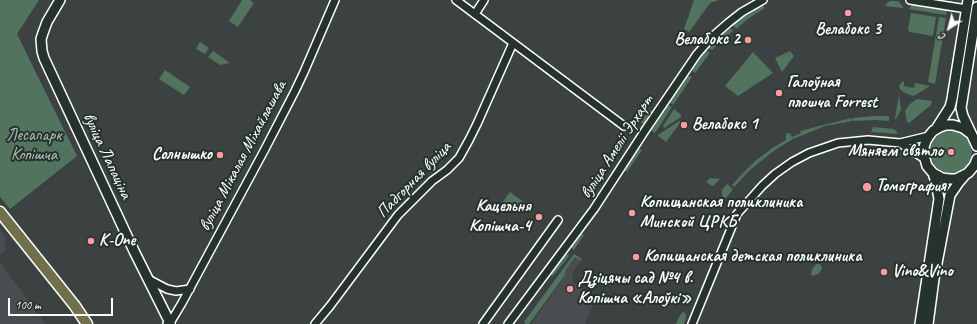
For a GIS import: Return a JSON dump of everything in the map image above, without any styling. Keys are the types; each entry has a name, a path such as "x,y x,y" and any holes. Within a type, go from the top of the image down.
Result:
{"main road":[{"name":"вуліца Лапаціна","path":"60,0 47,22 41,39 44,58 170,324"},
{"path":"967,4 950,107 936,129 929,136 924,147 924,160 927,166 942,178 956,179 971,171"},
{"path":"977,7 961,108 963,116 974,136 977,146"},
{"path":"936,129 946,125 953,125 963,128 974,136"},
{"path":"928,324 934,279 950,195 958,182 971,171 977,159"},
{"path":"920,324 938,199 934,173"},
{"path":"0,212 75,306 92,324"},
{"path":"75,306 87,324"}],"street":[{"name":"вуліца Мікалая Міхайлашава","path":"170,324 265,150 304,72 335,0"},
{"path":"456,0 624,126"},
{"path":"475,14 484,0"},
{"name":"вуліца Амеліі Эрхарт","path":"508,324 594,209 697,54 712,37 728,23 742,12 763,0"},
{"path":"910,0 967,4"},
{"name":"Падгорная вуліца","path":"315,324 398,215 420,192 459,158 477,124 513,43"},
{"path":"692,324 737,214 775,174 792,162 809,153 838,143 868,140 900,143 929,136"},
{"path":"900,143 924,160"},
{"path":"483,324 558,220"},
{"path":"148,280 167,289 176,291 190,288"}],"shaded area":[{"path":"0,230 5,236 5,251 0,255"},
{"name":"Дзіцячы сад №4 в. Копішча «Алоўкі»","path":"575,257 581,261 572,273 573,282 596,297 585,324 531,324 565,276 565,271"},
{"path":"0,262 13,280 46,324 0,324"}],"green space":[{"name":"Лесапарк Копішча","path":"0,0 39,0 17,34 77,156 10,209 0,197"},
{"path":"242,0 250,0 254,3 238,27 229,21"},
{"path":"694,0 719,0 710,3 689,32 684,29"},
{"path":"890,1 899,2 903,8 885,6"},
{"path":"760,5 765,8 749,18 736,29 732,24"},
{"path":"912,5 947,10 946,15 909,9"},
{"path":"911,13 936,17 933,36 909,32 908,29"},
{"path":"939,17 946,18 935,84 928,82"},
{"path":"729,26 733,31 712,50 707,47 719,35"},
{"path":"200,42 209,48 205,54 196,49"},
{"path":"705,49 710,53 695,73 691,69"},
{"path":"213,51 230,63 220,65 208,57"},
{"path":"790,51 794,56 782,72 775,58"},
{"path":"753,52 773,73 738,96 725,86"},
{"path":"165,70 190,87 184,95 159,79"},
{"path":"687,75 692,77 673,105 669,102"},
{"path":"904,81 904,86 914,88 915,83 930,86 914,96 903,92 900,89 900,84"},
{"path":"899,94 901,110 895,119"},
{"path":"918,99 932,101 931,105 909,123 907,122 905,111 909,105"},
{"path":"667,104 672,107 655,133 650,130"},
{"path":"674,109 681,115 681,117 664,128 663,126"},
{"path":"649,110 654,113 645,126 641,122"},
{"path":"889,116 889,121 853,121 852,118"},
{"path":"851,118 852,121 825,126 793,139 775,150 750,170 734,187 732,185 755,161 786,140 786,134 790,133 792,137 801,133 800,131"},
{"path":"679,121 681,122 666,142 658,136 658,135"},
{"path":"873,127 894,129 897,134 871,132"},
{"path":"947,131 955,131 963,134 969,140 972,152 969,164 963,170 955,173 947,173 939,170 933,164 930,156 930,148 933,140 939,134"},
{"path":"637,149 642,150 627,172 624,168"},
{"path":"710,178 720,179 712,186 706,182"},
{"path":"727,184 733,189 726,198 722,196 722,190"},
{"path":"510,192 525,203 521,210 514,205 511,207 502,203"},
{"path":"580,233 584,235 574,250 570,247 571,243"},
{"path":"567,254 569,256 553,276 549,274 563,255"},
{"path":"574,254 582,259 581,261 575,257 565,271 565,275 529,324 526,324 524,322"},
{"path":"816,264 821,265 822,269 818,274 812,276 812,269"},
{"path":"682,312 685,313 686,317 684,324 676,324 680,315 682,314"}],"place":[{"name":"Велабокс 3","path":"848,13"},
{"name":"Велабокс 2","path":"748,40"},
{"name":"Галоўная плошча Forrest","path":"779,93"},
{"name":"Велабокс 1","path":"684,125"},
{"name":"Мяняем святло","path":"951,152"},
{"name":"Солнышко","path":"220,155"},
{"name":"Томография","path":"867,187"},
{"name":"Копищанская поликлиника Минской ЦРКБ","path":"632,213"},
{"name":"Кацельня Копішча-4","path":"539,217"},
{"name":"K-One","path":"91,241"},
{"name":"Копищанская детская поликлиника","path":"636,257"},
{"name":"Vino&Vino","path":"884,272"},
{"name":"Дзіцячы сад №4 в. Копішча «Алоўкі»","path":"570,289"}]}
